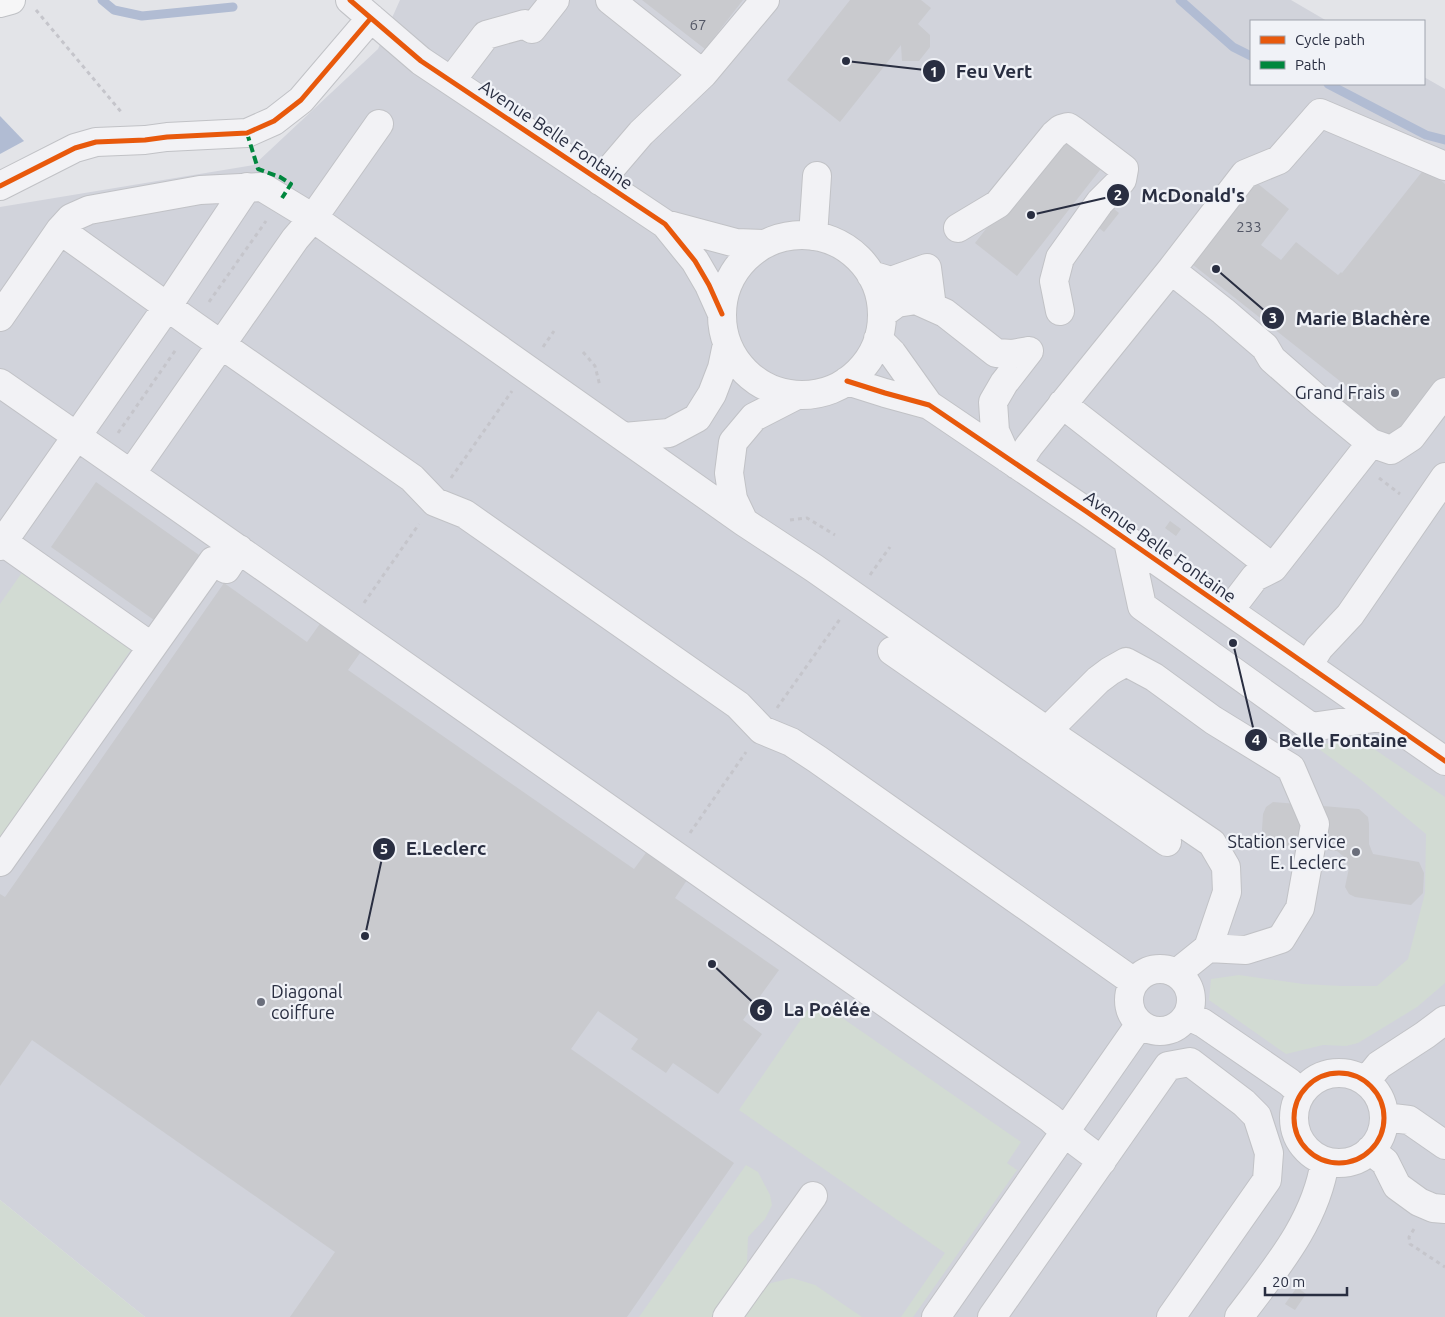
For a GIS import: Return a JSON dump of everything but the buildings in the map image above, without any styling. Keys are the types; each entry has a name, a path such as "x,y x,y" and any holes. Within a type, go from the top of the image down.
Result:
{"main road":[{"path":"0,3 23,5"}],"street":[{"name":"Avenue Belle Fontaine","path":"350,0 421,61 665,224 695,261 709,285 722,314"},
{"path":"450,80 486,35 524,24 532,29 555,0"},
{"path":"610,0 703,74"},
{"path":"600,181 641,132 703,74 765,0"},
{"path":"0,186 75,148 96,142 247,133 274,121 301,100 371,18"},
{"path":"880,327 879,294 871,275 856,256 843,247 813,236 788,236 765,244 748,256 734,272 725,292 722,314 723,329 727,344 738,364 754,380 774,390 797,395 823,392 847,381 871,355 880,327 897,303 916,300 945,313 996,353 1012,354 1029,350 1004,383 993,402 995,431 1012,461 1029,446 1246,174 1279,160 1320,113 1445,166"},
{"path":"131,474 295,239 313,218 379,124"},
{"path":"958,228 998,204 1054,135 1061,129 1068,127 1124,169 1122,180 1100,202 1060,258 1054,281 1060,311"},
{"path":"813,236 817,176"},
{"path":"0,317 60,230 72,218 89,210 200,190 262,186 313,218 744,522 855,596 1047,731 1212,843 1226,867 1228,892 1208,948 1177,973"},
{"path":"152,647 1,544 167,307 247,188"},
{"name":"Avenue Belle Fontaine","path":"665,224 736,243 765,244"},
{"path":"60,230 412,478 435,502 465,514 738,705 762,730 791,742 817,759 1134,982"},
{"path":"871,275 891,281 927,268 932,307"},
{"path":"1170,270 1266,347 1272,359 1321,402 1364,452"},
{"name":"Avenue Belle Fontaine","path":"880,327 892,353 929,405"},
{"path":"624,437 669,433 698,418 712,394 722,368 727,344"},
{"name":"Avenue Belle Fontaine","path":"847,381 929,405 1445,761"},
{"path":"0,383 1050,1118 1078,1144 1102,1161"},
{"path":"1229,611 1255,577 1273,568 1364,452 1391,450 1411,437 1445,392"},
{"path":"744,522 733,499 729,473 733,442 754,417 797,395"},
{"path":"1062,404 1273,568"},
{"path":"1308,666 1319,648 1350,615 1445,477"},
{"path":"1128,541 1142,606 1311,727 1381,717"},
{"path":"0,862 213,561 226,570 239,550"},
{"path":"892,651 1167,842"},
{"path":"1047,731 1098,680 1126,662 1154,677 1213,720 1292,768 1315,824 1300,908 1281,939 1246,950 1208,948"},
{"path":"1158,968 1168,969 1177,973 1189,987 1192,997 1188,1016 1182,1023 1166,1031 1156,1032 1148,1029 1133,1017 1129,1009 1128,999 1134,982 1149,970 1158,968"},
{"path":"1188,1016 1203,1023 1290,1082 1301,1093"},
{"path":"1366,1081 1379,1065 1445,1020"},
{"path":"936,1317 1140,1024"},
{"path":"992,1317 1168,1066 1190,1062 1244,1103 1257,1116 1269,1153 1267,1180 1171,1317"},
{"path":"1338,1072 1366,1081 1376,1091 1382,1104 1384,1118 1378,1141 1360,1158 1349,1162 1325,1161 1313,1154 1303,1145 1296,1133 1295,1106 1301,1093 1311,1082 1324,1075 1338,1072"},
{"path":"1384,1118 1409,1120 1445,1145"},
{"path":"1370,1150 1385,1162 1397,1186 1417,1215 1433,1208 1445,1209"},
{"path":"1239,1317 1284,1258 1308,1217 1322,1179 1325,1161"},
{"path":"727,1317 813,1196"}],"path":[{"path":"23,5 144,140"},
{"path":"1364,452 1413,503 1427,503"},
{"path":"675,855 890,547"},
{"path":"1417,1215 1409,1237 1410,1244 1445,1267"}],"shaded area":[{"path":"400,0 1291,0 1325,20 1250,20 1250,85 1425,85 1425,78 1445,89 1445,1317 145,1317 0,1200 0,207 254,165 378,49"},
{"path":"23,571 132,648 0,839 0,604"},
{"path":"1365,743 1445,797 1445,983 1417,1007 1358,1043 1346,1046 1323,1045 1286,1054 1209,1000 1211,979 1239,975 1303,984 1377,986 1408,959 1425,893 1426,834 1360,779 1312,744"},
{"path":"815,999 1021,1142 1007,1163 1017,1170 913,1317 901,1317 945,1253 739,1110"},
{"path":"746,1165 758,1172 770,1195 772,1205 765,1219 748,1237 747,1263 742,1280 716,1317 639,1317"},
{"path":"0,1200 145,1317 0,1317"},
{"path":"792,1278 815,1285 862,1317 741,1317 756,1295 771,1283"}],"water":[{"path":"0,116 24,141 0,154"}],"waterway":[{"path":"102,0 114,10 142,16 233,7"},
{"path":"1180,0 1233,47 1250,56"},
{"path":"1330,85 1426,135 1445,140"}],"marked path":[{"path":"247,133 258,169 280,177 291,184 282,198"}],"cycle path":[{"path":"350,0 421,61 665,224 695,261 709,285 722,314"},
{"path":"0,186 75,148 96,142 247,133 274,121 301,100 371,18"},
{"path":"847,381 929,405 1087,512 1445,761"},
{"path":"1339,1073 1356,1077 1371,1086 1380,1101 1384,1118 1380,1135 1371,1150 1356,1159 1339,1163 1322,1159 1307,1150 1298,1135 1294,1118 1298,1101 1307,1086 1322,1077 1339,1073"}],"place":[{"name":"Feu Vert","path":"846,61"},
{"name":"McDonald's","path":"1031,215"},
{"name":"Marie Blachère","path":"1216,269"},
{"name":"Grand Frais","path":"1395,393"},
{"name":"Belle Fontaine","path":"1233,643"},
{"name":"Station service E. Leclerc","path":"1356,852"},
{"name":"E.Leclerc","path":"365,936"},
{"name":"La Poêlée","path":"712,964"},
{"name":"Diagonal coiffure","path":"261,1002"}]}
